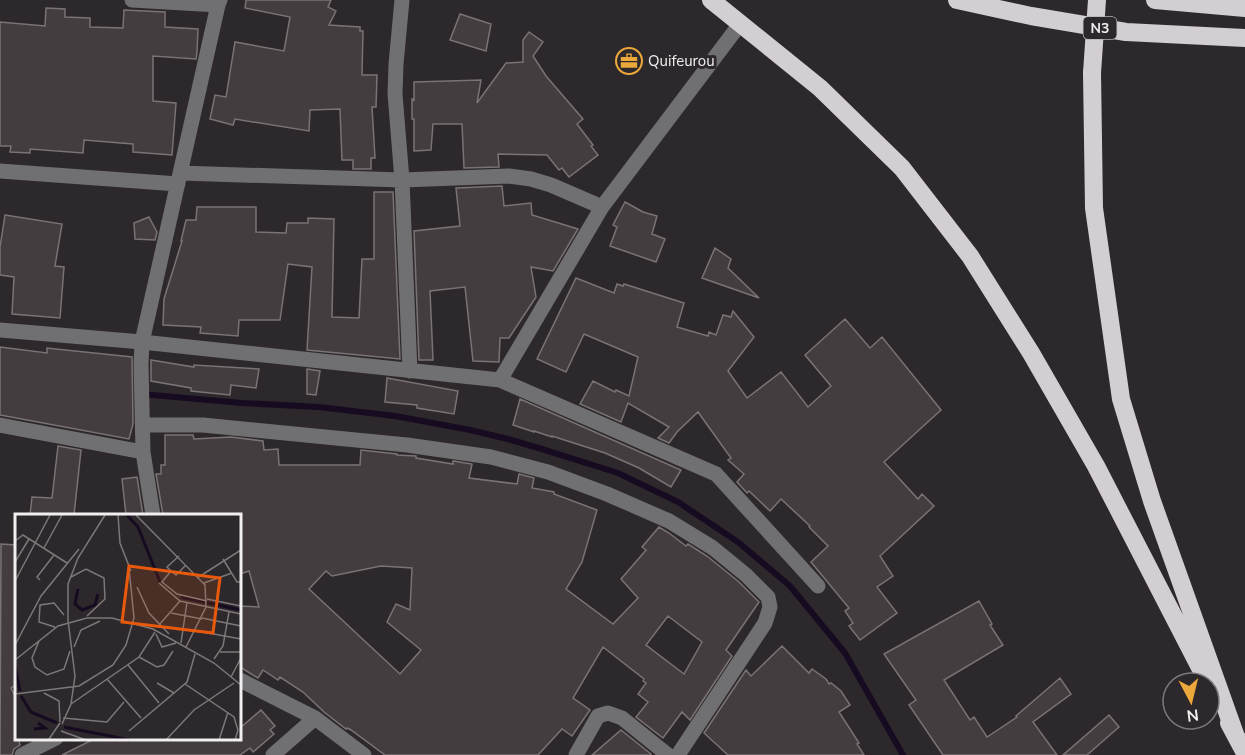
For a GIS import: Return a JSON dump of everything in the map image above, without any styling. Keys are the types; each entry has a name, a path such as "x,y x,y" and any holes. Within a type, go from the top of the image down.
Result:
{"highway":[{"path":"711,0 820,88 902,168 970,256 1031,353 1096,466 1202,671"},
{"name":"N3","path":"957,0 1031,16 1126,32 1245,38"},
{"path":"1097,0 1092,73 1094,208 1121,399 1152,501 1235,734"},
{"path":"1155,0 1245,8"},
{"path":"1179,2 1245,3"},
{"path":"1221,707 1245,753"}],"street":[{"path":"132,0 219,3 142,342 143,452 153,514"},
{"path":"402,0 395,94 402,180 410,371"},
{"path":"500,380 602,207 740,24"},
{"path":"0,171 179,179 531,178 602,207"},
{"path":"0,330 142,342 500,380 716,474 818,586"},
{"path":"143,419 407,445 491,457 548,472 607,494 669,521 713,548 768,597 770,607 765,623 678,755"},
{"path":"0,425 143,452"},
{"path":"242,681 315,718 364,755"},
{"path":"576,755 598,716 608,713 622,718 668,755"},
{"path":"273,755 315,718"},
{"path":"22,755 52,740"}],"building":[{"path":"246,0 331,0 328,7 336,11 329,25 360,27 360,31 363,31 362,75 377,75 376,107 372,107 375,158 371,158 371,169 353,169 353,160 342,160 340,109 310,110 309,131 235,119 233,125 210,119 215,95 226,97 235,42 284,51 290,17 245,8"},
{"path":"46,8 65,9 65,17 90,18 90,27 123,28 124,10 165,12 165,27 198,29 196,59 153,56 153,101 176,103 172,155 133,152 133,144 84,140 83,153 30,149 30,153 10,152 11,146 0,146 0,22 45,26"},
{"path":"460,14 491,24 486,51 450,40"},
{"path":"529,32 543,42 533,56 546,76 583,119 577,124 598,155 569,177 562,168 559,170 547,155 498,154 499,167 464,168 462,124 433,124 431,150 414,151 412,99 414,100 414,82 481,80 477,103 506,63 523,62 523,40"},
{"path":"502,186 504,206 531,203 532,215 578,229 553,271 531,267 536,297 509,338 500,338 499,362 473,361 465,287 430,291 433,360 419,360 414,231 460,226 456,188"},
{"path":"374,192 393,192 400,359 307,350 312,267 288,264 280,320 239,320 238,336 200,333 201,327 163,325 164,299 186,220 196,220 197,207 256,207 256,232 286,233 287,223 308,223 308,218 334,219 332,317 359,318 362,259 374,259"},
{"path":"625,202 643,212 657,216 652,234 665,239 656,262 610,246 617,227 613,225"},
{"path":"5,215 62,224 55,266 64,267 60,318 12,314 14,277 0,275 0,247"},
{"path":"149,217 157,232 155,240 135,239 134,223"},
{"path":"715,248 731,259 728,268 759,298 702,278"},
{"path":"576,278 614,293 617,284 623,286 624,284 684,303 677,327 708,336 709,332 716,335 723,315 731,317 733,311 754,337 728,371 747,398 781,372 808,407 831,386 805,355 845,319 870,348 882,337 941,410 884,462 918,499 922,494 934,506 880,556 893,576 877,587 897,613 860,640 849,626 853,623 845,611 849,608 811,562 828,546 781,499 770,511 749,491 747,493 737,482 744,474 728,460 731,458 698,412 669,443 658,438 669,427 628,403 621,422 580,404 593,381 629,396 638,357 584,334 566,372 537,359"},
{"path":"0,347 47,353 47,348 132,357 133,424 129,439 0,415"},
{"path":"151,360 194,367 194,365 259,369 256,388 231,385 230,395 191,391 191,388 151,381"},
{"path":"307,369 320,371 316,395 307,394"},
{"path":"387,378 458,391 454,414 417,408 417,405 385,402"},
{"path":"520,399 681,470 671,487 639,468 605,453 513,425"},
{"path":"165,435 193,435 194,439 231,437 263,441 264,450 278,449 279,465 360,465 361,450 416,456 416,458 453,464 453,461 472,464 469,478 517,484 519,474 534,478 532,488 554,492 554,494 597,510 582,562 566,589 613,624 638,598 621,579 646,550 642,547 659,527 686,546 688,544 707,556 759,602 726,650 732,656 690,720 682,712 663,738 636,717 648,702 638,694 646,683 644,679 603,647 573,698 590,710 572,736 562,729 538,755 385,755 351,730 346,729 303,692 280,677 278,680 263,670 258,678 242,668 242,606 259,607 249,571 242,573 242,514 163,514 156,474 161,474 161,465 165,465","holes":["381,566 412,568 410,610 396,604 387,622 421,650 400,674 309,589 326,571 332,576","668,616 702,642 684,674 646,645"]},
{"path":"58,446 81,450 74,514 30,514 32,497 52,498"},
{"path":"137,477 143,514 126,514 122,479"},
{"path":"1,544 15,545 15,686 11,688 15,696 15,740 19,740 20,745 14,749 12,755 0,755"},
{"path":"979,601 992,624 990,625 1003,645 944,680 970,720 974,717 987,737 1017,717 1060,678 1071,694 1033,722 1057,755 943,755 909,705 916,700 884,654"},
{"path":"782,646 809,673 812,669 841,691 850,705 839,712 864,755 728,755 704,733 746,670 751,676"},
{"path":"261,710 275,726 270,730 274,734 253,752 250,748 240,755 62,755 92,740 242,740 242,726"},
{"path":"1109,715 1119,727 1087,755 1063,755"},
{"path":"621,730 651,754 651,755 592,755"}],"waterway":[{"path":"141,394 319,407 395,416 508,439 618,473 678,502 738,542 790,586 845,653 903,755"}],"place":[{"name":"Quifeurou","path":"629,61"}]}
